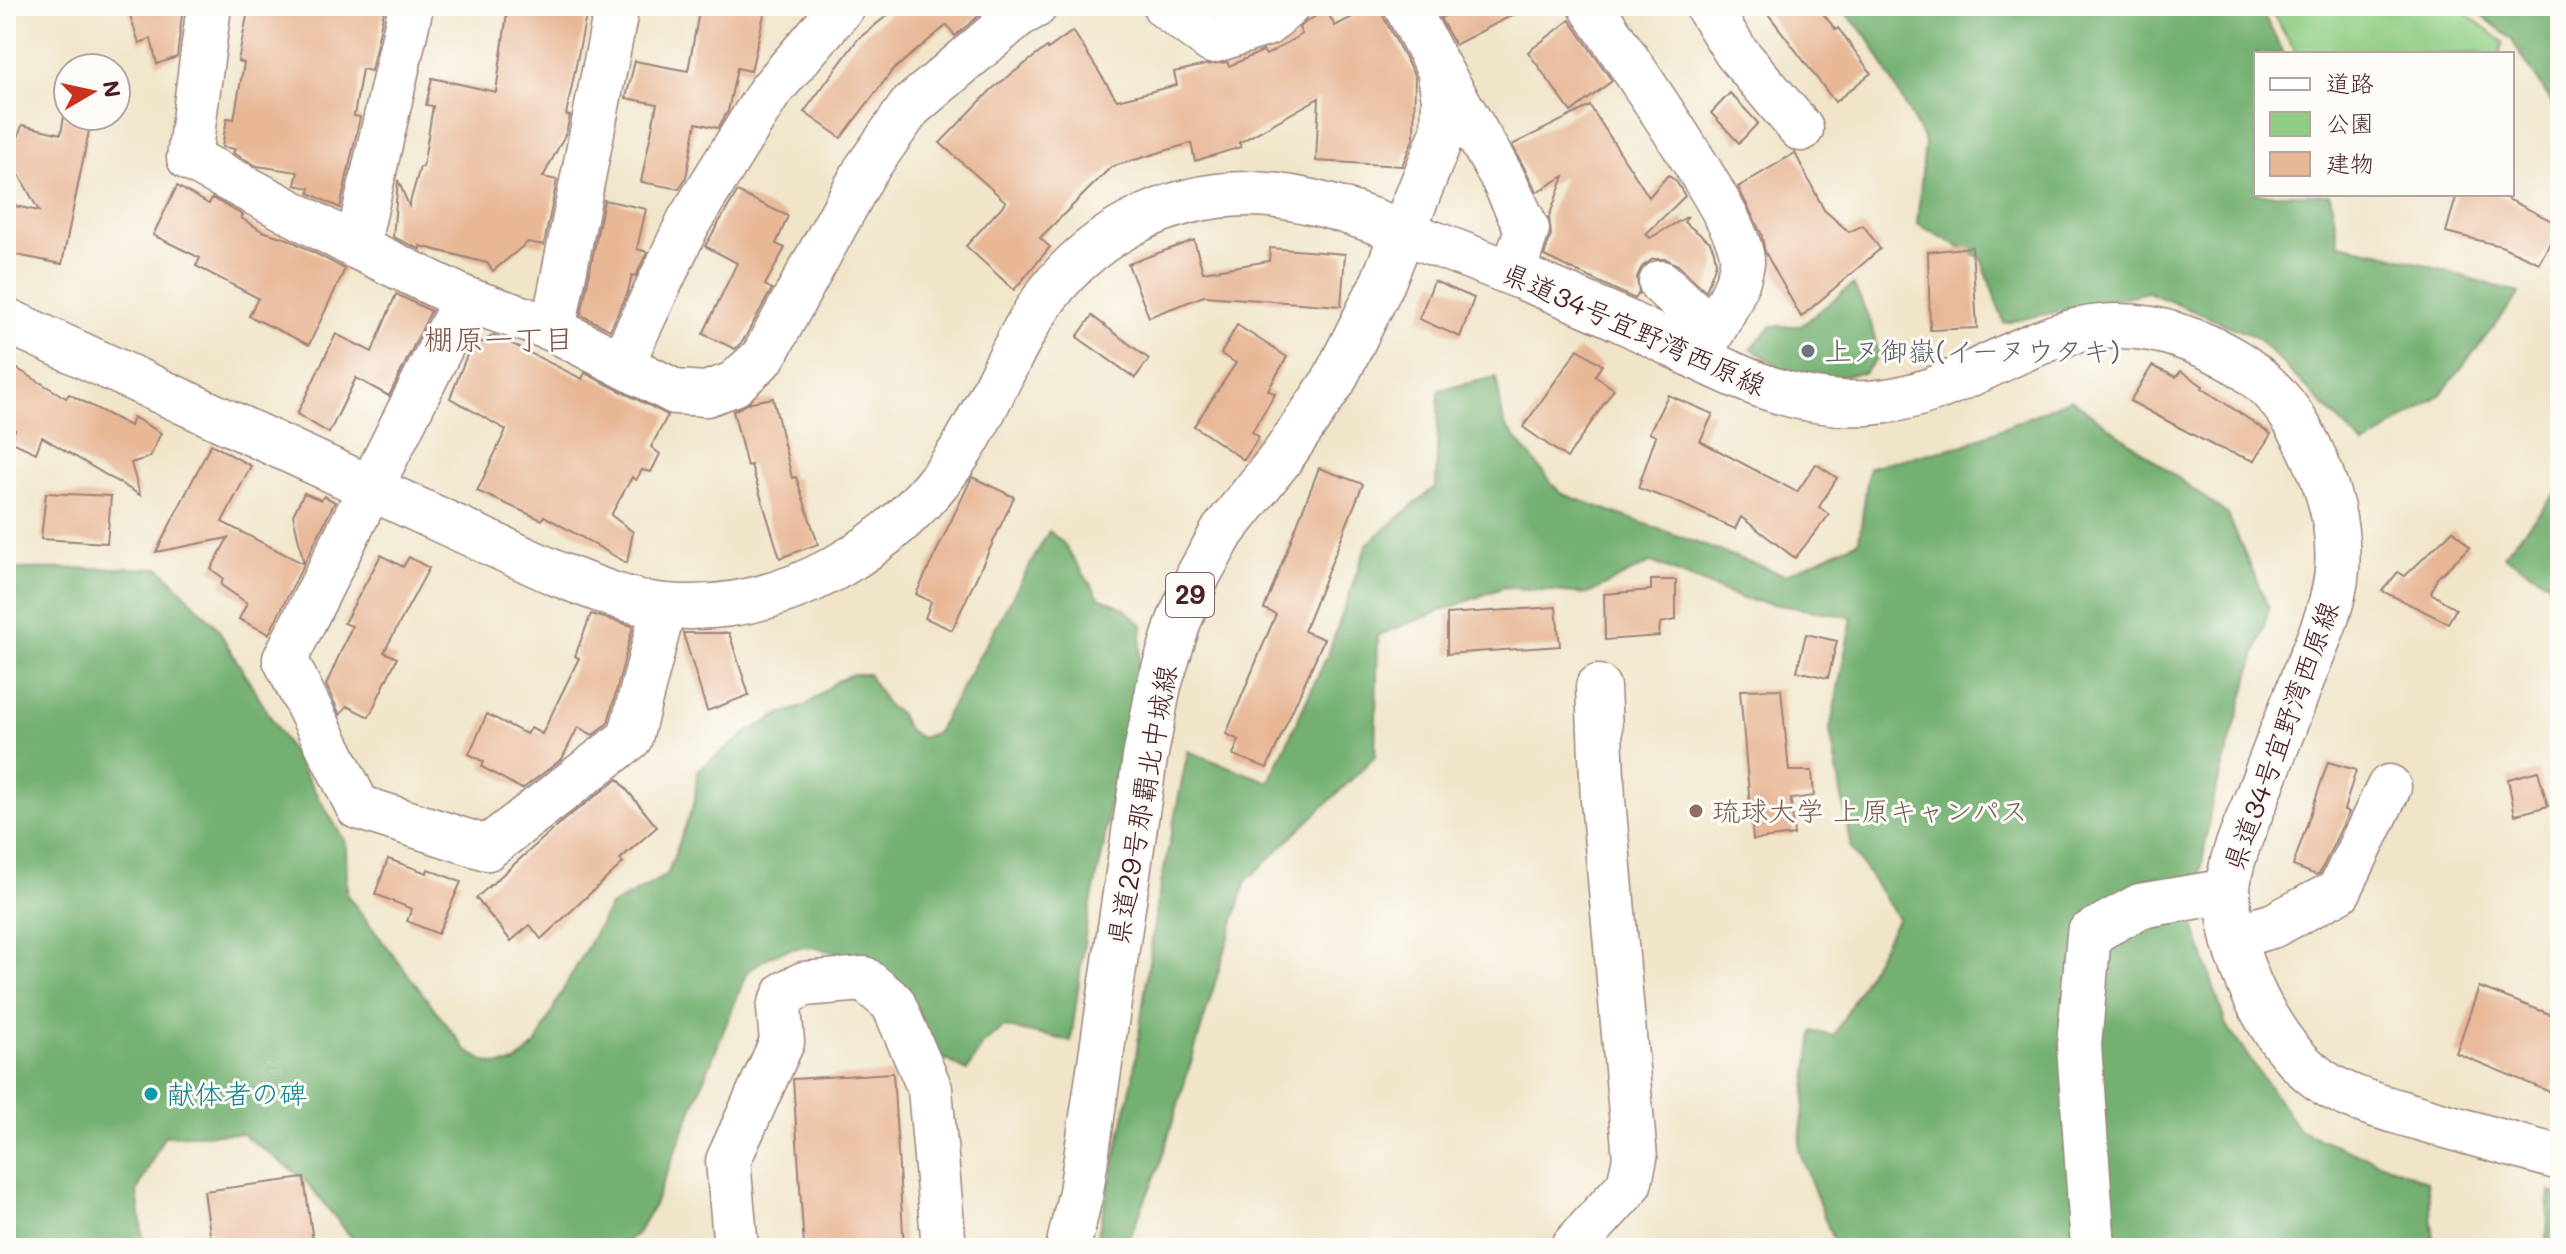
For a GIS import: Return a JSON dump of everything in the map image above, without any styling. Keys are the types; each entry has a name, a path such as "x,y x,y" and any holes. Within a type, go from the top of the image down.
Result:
{"street":[{"path":"209,6 189,158 357,247 465,299 553,329 675,392 706,394 734,384 763,357 865,171 910,107 1018,15 1035,6"},
{"path":"357,247 411,6"},
{"path":"553,329 617,6"},
{"path":"622,363 689,221 770,91 843,6"},
{"path":"1165,6 1212,41 1266,24 1287,6"},
{"name":"県道29号那覇北中城線","path":"1068,1248 1081,1192 1148,744 1159,685 1179,621 1199,574 1223,531 1282,457 1333,382 1383,282 1443,132 1444,99 1439,69 1406,6"},
{"path":"1591,6 1721,204 1743,260 1738,280 1705,344 1661,283"},
{"path":"1707,6 1736,52 1801,129"},
{"path":"1439,69 1501,175 1527,229 1513,273"},
{"name":"県道34号宜野湾西原線","path":"6,320 555,573 605,591 664,606 712,605 765,597 816,579 867,551 918,506 960,452 1038,308 1076,260 1115,231 1154,213 1191,201 1254,194 1331,207 1513,273 1628,323 1705,344 1747,382 1799,398 1830,403 1900,401 1934,390 2061,333 2116,324 2141,326 2190,339 2215,349 2260,379 2297,422 2324,479 2333,511 2337,571 2323,627 2231,870 2228,891 2234,936 2247,979 2266,1020 2292,1055 2328,1085 2369,1103 2560,1158"},
{"path":"465,299 285,659 358,807 487,848 630,738 664,606"},
{"path":"1572,1248 1629,1185 1635,1158 1603,800 1598,687"},
{"path":"2234,936 2272,926 2339,891 2389,787"},
{"path":"2093,1248 2079,1045 2089,934 2140,906 2228,891"},
{"path":"736,1248 728,1161 782,1042 779,1008 786,993 804,984 864,979 893,1003 930,1089 944,1248"}],"green space":[{"path":"1839,6 2259,6 2283,52 2254,52 2254,196 2330,196 2339,244 2387,254 2520,293 2441,394 2364,446 2256,337 2148,292 2004,323 1981,258 1917,224 1925,142 1868,37"},
{"path":"2276,6 2457,6 2503,42 2500,52 2296,52 2272,13"},
{"path":"2471,6 2560,6 2560,115 2511,39"},
{"path":"1853,284 1871,323 1879,357 1864,373 1821,378 1790,374 1751,348 1772,326 1801,326"},
{"path":"1496,377 1504,424 1560,493 1785,575 1859,541 1869,467 1964,445 2071,399 2228,515 2269,609 2211,807 2193,922 2226,1025 2300,1131 2427,1181 2435,1248 1836,1248 1799,1150 1813,1031 1834,1036 1898,918 1851,848 1830,730 1852,617 1742,599 1652,562 1588,594 1504,587 1378,635 1375,757 1246,881 1159,1167 1125,1248 1095,1248 1133,1078 1157,904 1188,751 1269,782 1328,654 1367,544 1436,486 1439,390"},
{"path":"2560,489 2560,589 2503,555"},
{"path":"1049,531 1063,543 1099,597 1124,608 1142,625 1136,691 1111,794 1103,850 1087,921 1071,1041 1004,1027 983,1044 967,1071 920,1046 900,985 824,950 806,947 788,949 768,957 747,972 654,1205 637,1233 619,1248 360,1248 304,1179 241,1133 164,1136 137,1191 144,1248 6,1248 6,569 160,568 216,626 346,843 347,895 467,1051 486,1062 499,1065 516,1063 536,1045 610,906 667,875 695,800 697,771 749,731 781,714 805,706 837,681 853,674 868,674 888,706 899,713 907,729 921,738 937,732"},
{"path":"2550,1192 2560,1195 2560,1248 2546,1248"}],"building":[{"path":"127,6 183,6 177,57 157,64 151,39 139,43"},
{"path":"249,6 385,6 371,71 362,69 354,116 360,117 340,208 309,193 310,188 295,185 298,172 257,166 233,153 235,149 222,147 227,118 234,119 244,63 238,61"},
{"path":"508,6 588,6 566,115 570,116 566,133 543,177 557,180 544,245 528,242 493,271 487,263 420,246 421,250 393,237 398,180 409,206 420,167 423,167 433,106 426,105 432,78 496,92"},
{"path":"700,6 766,6 751,71 737,68 728,111 718,128 696,123 686,178 679,189 641,182 657,104 626,98 635,61 688,71"},
{"path":"899,6 990,6 955,36 947,25 892,71 841,138 804,112 858,39"},
{"path":"1374,6 1381,6 1384,18 1415,77 1414,137 1402,166 1316,161 1319,98 1239,143 1241,147 1195,161 1191,143 1111,167 1040,238 1050,247 1014,290 966,246 1006,202 940,143 992,89 1073,31 1117,100 1177,85 1174,72 1227,62 1229,66 1263,51 1266,55 1302,34 1299,28 1326,10 1335,26"},
{"path":"1447,6 1530,6 1455,45 1440,18 1450,14"},
{"path":"1762,6 1817,6 1836,30 1838,28 1871,73 1835,102"},
{"path":"1570,20 1612,81 1571,112 1528,52"},
{"path":"1730,93 1758,123 1739,143 1711,113"},
{"path":"1590,106 1649,197 1668,175 1676,181 1685,196 1646,234 1650,238 1688,216 1684,222 1710,242 1714,251 1716,263 1706,291 1678,265 1666,259 1653,259 1642,267 1637,277 1639,293 1635,299 1544,256 1551,235 1549,217 1564,176 1537,192 1512,145"},
{"path":"22,125 61,134 89,132 62,264 6,253 6,204 39,211 11,160"},
{"path":"1795,153 1824,210 1849,232 1863,225 1880,249 1801,317 1765,252 1761,233 1738,187"},
{"path":"177,186 209,204 212,198 243,215 241,218 262,231 288,239 345,269 309,345 249,316 258,298 196,266 200,258 153,235"},
{"path":"737,192 788,216 776,244 785,248 765,285 772,289 743,341 735,349 703,334 737,263 705,246"},
{"path":"2456,196 2502,196 2560,225 2539,263 2501,246 2446,232"},
{"path":"604,200 646,209 637,249 647,252 636,276 632,275 628,292 610,330 581,315"},
{"path":"1194,240 1203,272 1269,261 1270,248 1345,254 1341,306 1204,296 1149,317 1128,264"},
{"path":"1972,247 1977,328 1930,330 1928,252"},
{"path":"1434,281 1474,298 1460,337 1419,319"},
{"path":"396,294 431,311 389,396 356,378 329,433 297,414 336,334 372,352"},
{"path":"1092,316 1149,359 1135,378 1077,337"},
{"path":"1237,325 1287,357 1268,390 1275,394 1252,432 1259,437 1244,460 1194,426 1236,363 1221,354"},
{"path":"494,335 582,379 585,373 668,415 651,447 660,454 651,472 642,470 636,480 632,477 611,515 633,532 627,563 544,516 542,520 477,491 506,430 450,398 469,350"},
{"path":"1578,349 1602,365 1595,376 1614,389 1567,458 1523,427"},
{"path":"6,362 66,398 69,394 130,426 133,417 161,433 150,457 131,463 140,495 42,437 36,453 10,441 15,430 6,425"},
{"path":"2152,366 2176,377 2181,371 2271,434 2254,461 2214,446 2130,401"},
{"path":"1668,395 1713,414 1700,441 1797,492 1816,464 1837,478 1819,507 1829,515 1795,558 1741,517 1735,529 1638,488 1656,436 1649,433"},
{"path":"773,398 792,478 796,477 818,544 780,558 751,465 747,466 733,411 751,402"},
{"path":"211,444 251,466 222,522 304,564 269,634 239,619 247,603 221,585 223,578 211,569 228,538 156,552"},
{"path":"1319,468 1363,484 1304,631 1324,639 1267,768 1233,755 1239,740 1226,734 1276,614 1264,609"},
{"path":"972,477 1014,497 952,630 925,618 931,602 916,594"},
{"path":"46,493 111,496 107,543 41,539"},
{"path":"304,493 321,500 324,496 335,502 304,564 293,515"},
{"path":"2453,530 2470,547 2437,578 2431,593 2456,609 2448,623 2382,591 2398,572 2405,576"},
{"path":"381,555 403,567 409,557 429,568 384,652 397,658 369,717 347,706 340,715 326,685 352,626 344,623"},
{"path":"1651,580 1676,580 1676,620 1660,623 1659,636 1605,640 1604,594 1651,590"},
{"path":"1556,607 1560,646 1447,654 1447,614"},
{"path":"591,614 633,626 608,723 593,735 578,727 562,759 522,789 482,767 484,762 469,754 487,714 526,734 531,728 542,734 579,658 575,656"},
{"path":"683,633 729,633 749,695 707,711"},
{"path":"1806,634 1837,641 1828,678 1797,671"},
{"path":"1781,689 1789,771 1812,771 1814,796 1791,799 1794,835 1753,840 1740,690"},
{"path":"2328,762 2356,770 2344,810 2349,812 2320,873 2316,875 2293,866"},
{"path":"2538,771 2548,806 2515,815 2508,779"},
{"path":"618,779 657,827 620,859 623,863 541,939 530,925 511,941 476,898 565,819"},
{"path":"388,859 427,873 428,869 461,882 438,934 407,921 412,909 375,894"},
{"path":"2479,987 2560,1018 2560,1067 2550,1092 2456,1053"},
{"path":"893,1073 904,1248 804,1248 793,1079"},
{"path":"304,1178 314,1248 212,1248 204,1191"}],"place":[{"name":"上ヌ御嶽(イーヌウタキ)","path":"1808,351"},
{"name":"琉球大学 上原キャンパス","path":"1696,811"},
{"name":"献体者の碑","path":"151,1094"}],"district":[{"name":"棚原一丁目","path":"499,340"}]}
